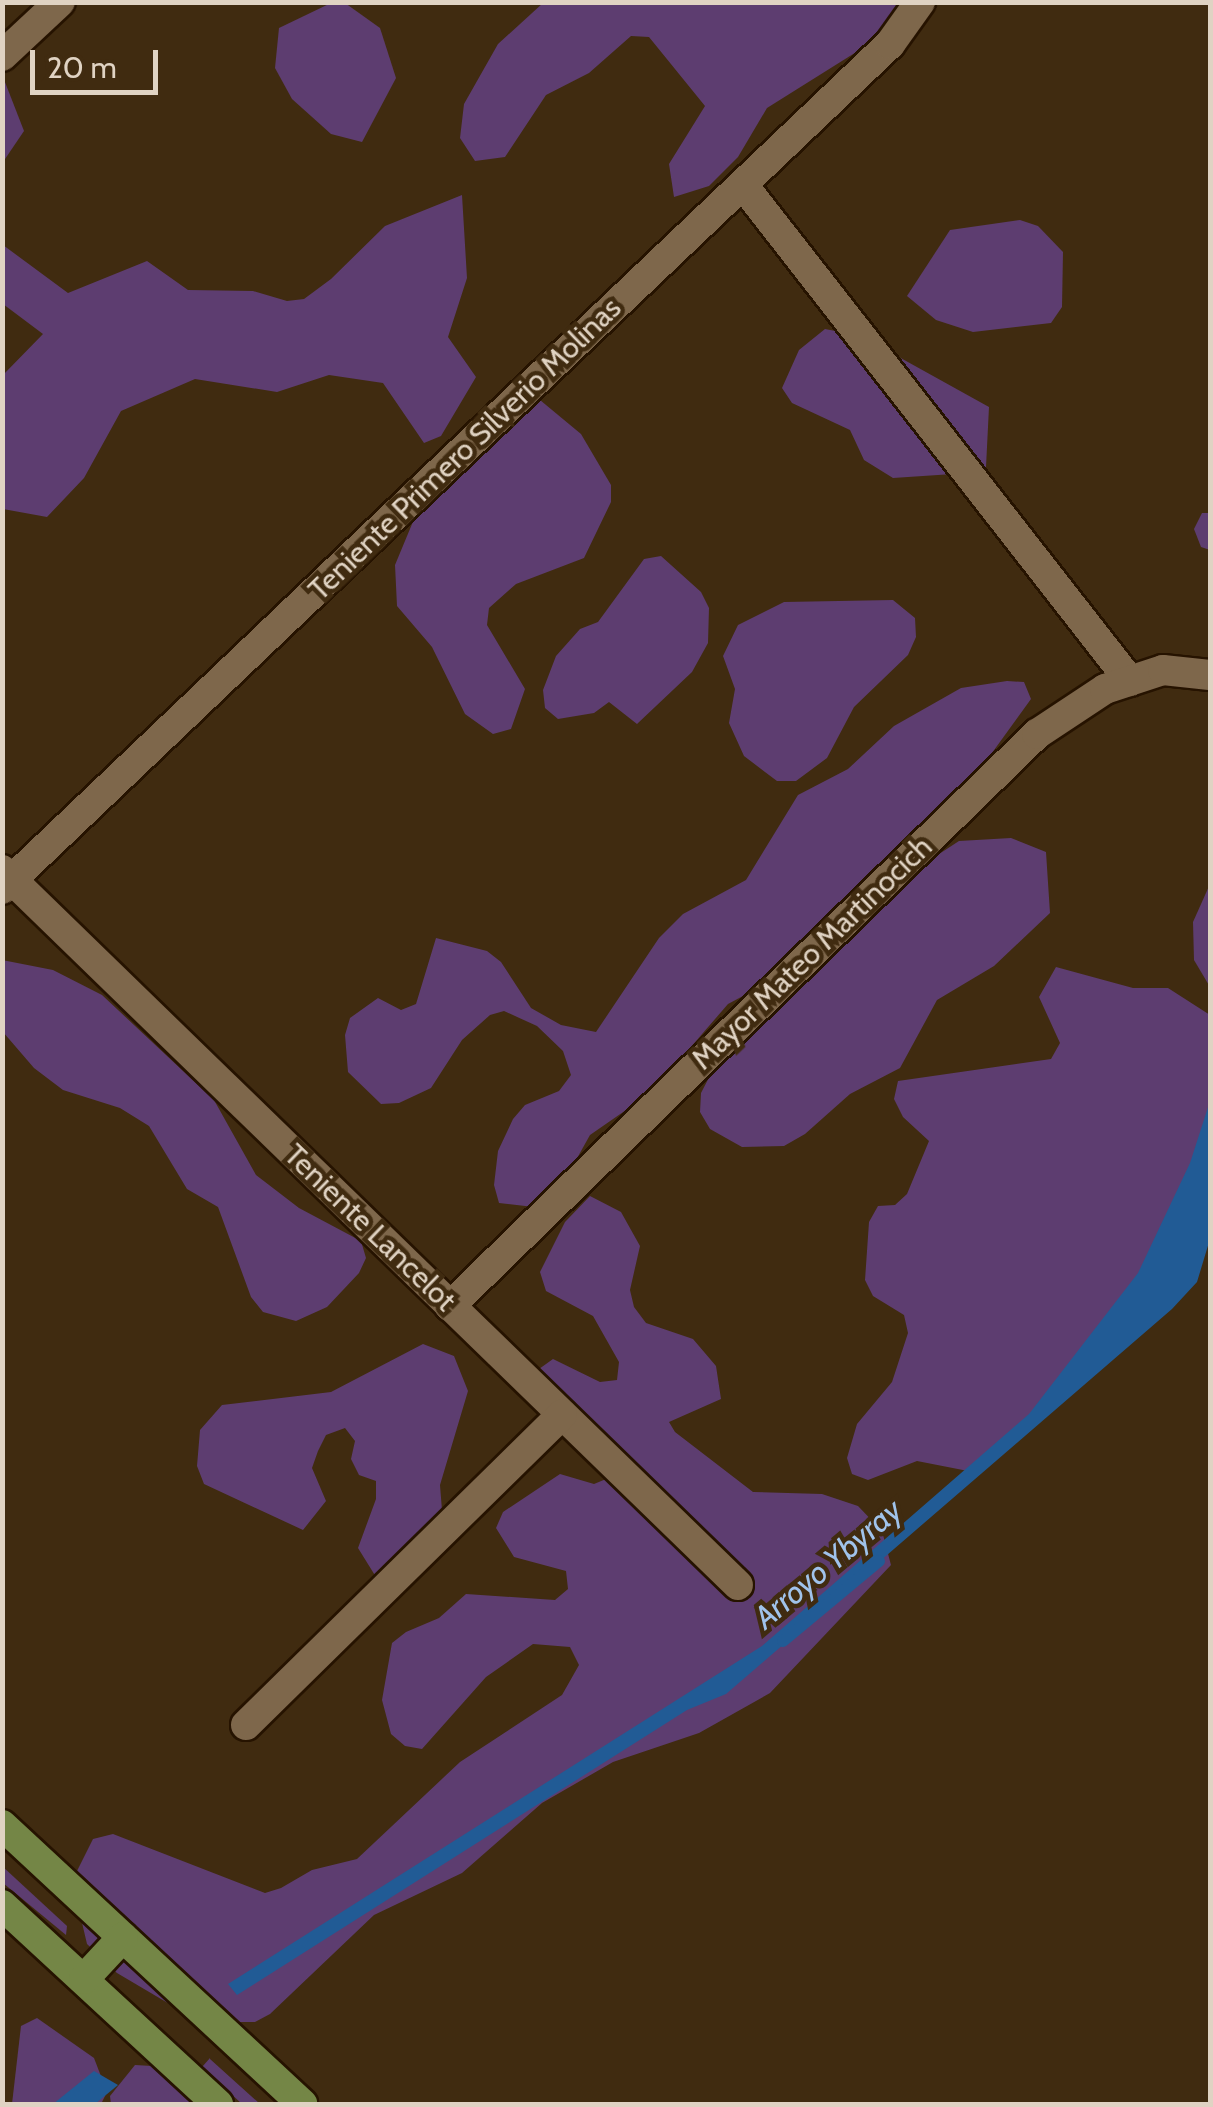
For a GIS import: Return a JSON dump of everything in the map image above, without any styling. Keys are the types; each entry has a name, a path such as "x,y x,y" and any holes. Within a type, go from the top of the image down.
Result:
{"main road":[{"path":"2,1825 302,2104"},
{"path":"2,1905 218,2104"},
{"path":"84,1979 122,1937"}],"street":[{"path":"2,56 60,2"},
{"name":"Teniente Primero Silverio Molinas","path":"6,880 890,44 920,2"},
{"path":"743,185 1130,681"},
{"name":"Mayor Mateo Martinocich","path":"450,1306 1037,734 1105,689 1163,670 1210,675"},
{"name":"Teniente Lancelot","path":"6,880 738,1584"},
{"path":"246,1725 562,1414"}],"shaded area":[{"path":"331,3 345,3 380,28 396,78 362,142 331,134 292,99 275,68 279,28"},
{"path":"543,3 910,3 893,29 767,108 738,157 709,186 674,197 669,164 705,106 649,37 631,36 589,73 546,95 505,157 475,161 460,138 464,104 498,44"},
{"path":"3,77 24,131 2,162"},
{"path":"462,195 467,278 448,337 476,377 441,436 424,443 383,383 329,375 277,392 195,379 121,411 84,478 47,517 3,509 3,375 43,334 3,304 3,245 68,293 147,261 188,290 253,291 287,301 304,299 331,279 385,226"},
{"path":"1020,220 1038,226 1063,252 1062,307 1051,323 973,332 936,320 907,296 950,230"},
{"path":"825,329 861,336 989,407 985,487 953,474 893,478 864,460 850,430 792,403 782,388 799,350"},
{"path":"540,400 581,434 611,485 611,502 584,558 516,584 489,608 487,625 525,689 511,729 493,734 465,714 432,647 397,606 395,565 422,500 522,403"},
{"path":"1202,513 1210,513 1210,550 1201,547 1194,529"},
{"path":"661,556 701,592 709,608 708,643 692,672 637,724 609,702 594,713 558,719 545,708 543,690 556,656 580,629 598,622 644,559"},
{"path":"893,600 915,618 916,637 908,655 854,707 827,758 796,781 777,781 744,756 729,723 735,689 723,656 738,625 784,602"},
{"path":"1024,682 1031,699 976,775 847,899 913,871 959,841 1011,838 1046,852 1050,913 994,966 937,1000 900,1068 850,1094 805,1134 784,1146 742,1147 710,1129 700,1112 701,1093 717,1062 776,1007 758,988 728,1004 652,1092 590,1135 571,1169 534,1207 499,1203 494,1185 498,1151 513,1119 525,1105 559,1091 571,1075 563,1051 537,1026 504,1011 490,1015 462,1040 431,1088 399,1103 381,1104 348,1072 345,1035 350,1018 378,998 401,1010 416,1004 436,938 487,951 501,962 531,1008 561,1025 596,1032 659,938 683,914 746,880 798,795 848,769 894,726 961,688"},
{"path":"1210,884 1210,987 1194,960 1193,922"},
{"path":"2,960 53,970 102,995 214,1100 256,1175 299,1208 361,1241 366,1258 359,1273 327,1307 296,1321 263,1312 251,1297 218,1207 187,1189 149,1126 120,1108 63,1090 34,1068 3,1032"},
{"path":"1056,967 1133,988 1168,988 1210,1015 1210,1158 1157,1259 1026,1428 968,1471 917,1461 868,1480 852,1474 847,1458 857,1424 892,1382 908,1333 904,1315 873,1296 865,1280 869,1222 878,1206 895,1205 907,1194 929,1141 903,1117 894,1099 898,1081 1051,1059 1060,1043 1039,997"},
{"path":"590,1196 621,1212 640,1246 630,1290 634,1307 646,1323 693,1339 716,1366 721,1399 669,1422 675,1432 753,1492 822,1494 858,1506 882,1531 891,1565 770,1693 699,1733 613,1762 542,1803 462,1873 374,1915 270,2014 255,2022 220,2022 183,2012 117,1973 87,1944 75,1893 77,1871 93,1839 113,1834 265,1893 281,1888 312,1870 357,1859 460,1762 562,1695 579,1665 570,1647 533,1644 486,1677 422,1749 405,1746 391,1734 382,1700 392,1643 406,1632 439,1618 466,1594 555,1600 568,1589 566,1571 514,1557 496,1528 503,1512 560,1474 594,1484 611,1477 537,1386 539,1369 553,1359 600,1382 617,1380 619,1362 593,1316 546,1291 540,1272 565,1222"},
{"path":"423,1344 454,1356 468,1391 440,1485 443,1523 376,1577 358,1548 376,1499 376,1481 359,1475 351,1459 355,1441 345,1428 326,1435 318,1451 312,1468 326,1501 303,1530 204,1484 197,1466 200,1430 222,1405 331,1392"},
{"path":"2,1866 67,1926 66,1935 3,1883"},
{"path":"37,2018 94,2058 107,2092 101,2104 12,2104 21,2026"},
{"path":"210,2058 260,2104 242,2104 202,2067"},
{"path":"135,2065 169,2067 218,2104 111,2104 110,2096"}],"water":[{"path":"1210,1101 1210,1239 1197,1282 1172,1309 726,1694 687,1710 237,1995 228,1984 762,1646 1029,1414 1138,1273 1190,1163"},
{"path":"94,2071 118,2085 95,2104 53,2104"}],"waterway":[{"name":"Arroyo Ybyray","path":"783,1641 879,1561"}]}
